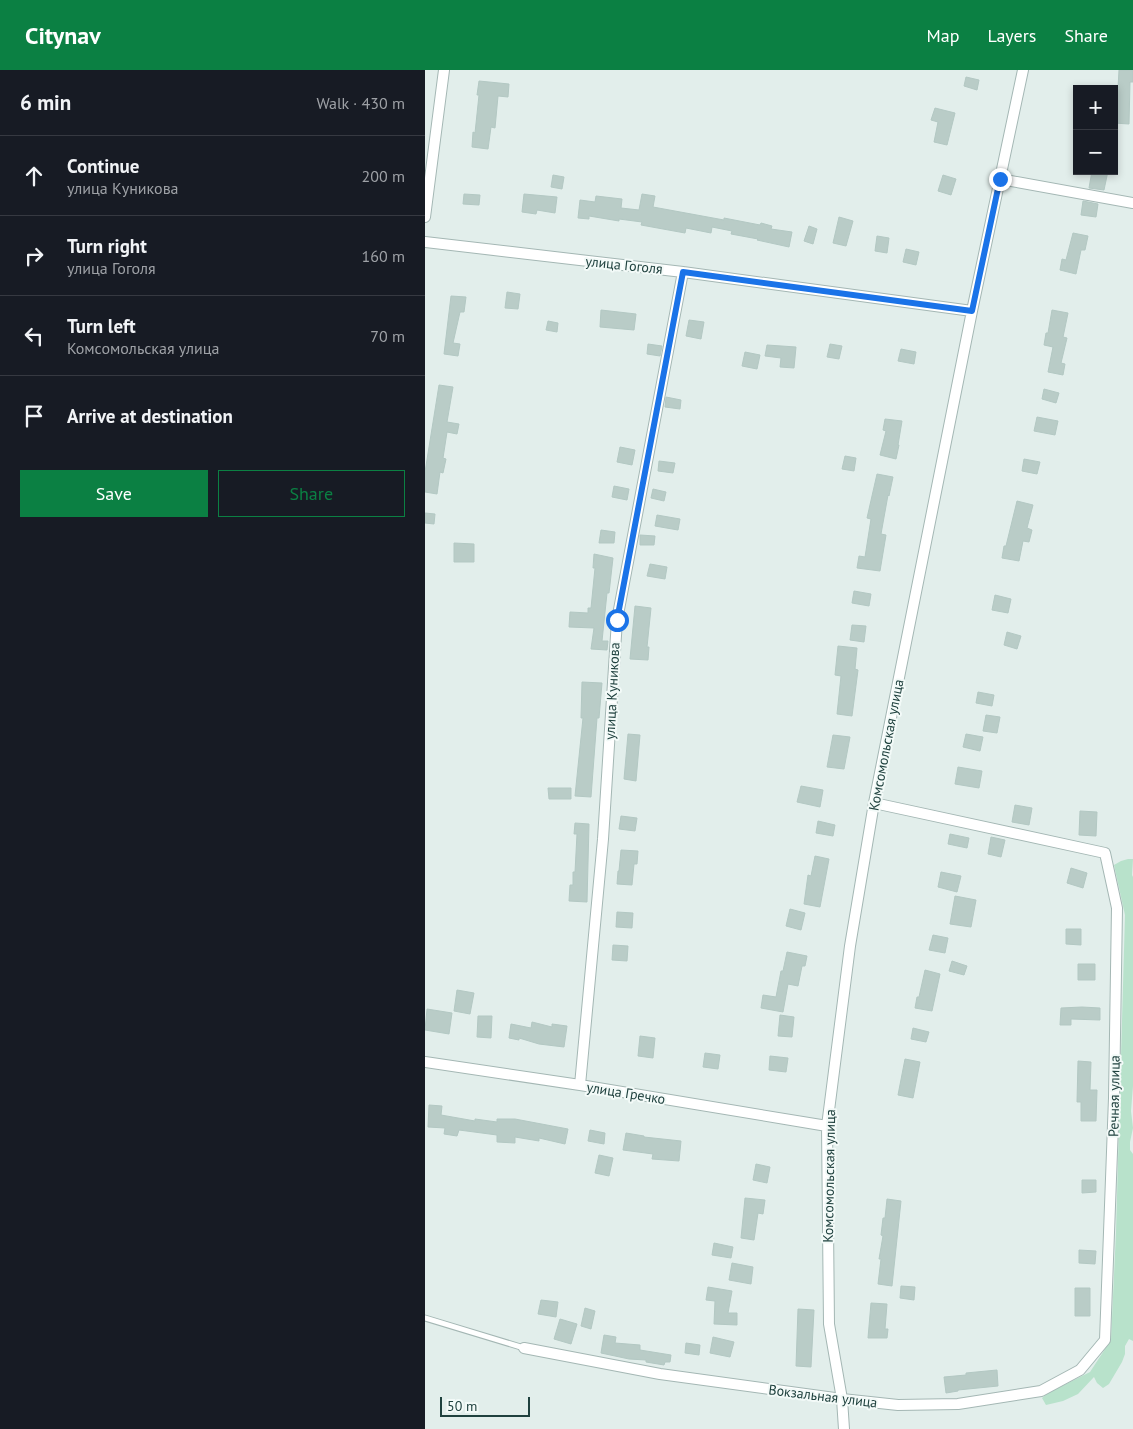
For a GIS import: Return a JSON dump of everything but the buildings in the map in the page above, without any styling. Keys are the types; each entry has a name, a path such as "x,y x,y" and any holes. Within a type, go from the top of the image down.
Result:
{"street":[{"path":"425,217 444,70"},
{"name":"Комсомольская улица","path":"844,1429 842,1399 829,1324 827,1126 850,946 874,803 972,311 1023,70"},
{"path":"1000,179 1133,203"},
{"name":"улица Гоголя","path":"425,242 683,272 972,311"},
{"name":"улица Куникова","path":"580,1085 603,839 617,620 683,272"},
{"name":"Речная улица","path":"874,803 1105,853 1117,908 1114,1098 1105,1340"},
{"name":"улица Гречко","path":"425,1062 580,1085 827,1126"},
{"name":"Вокзальная улица","path":"524,1348 660,1374 898,1405 958,1404 1041,1391 1080,1370 1105,1340"}],"lane":[{"path":"425,1318 524,1348"}],"green space":[{"path":"1128,859 1133,859 1133,1086 1131,1111 1133,1128 1130,1150 1133,1154 1133,1341 1129,1339 1125,1346 1122,1362 1109,1384 1103,1388 1094,1377 1078,1394 1063,1401 1046,1405 1042,1398 1048,1393 1090,1372 1111,1340 1125,915 1114,865"}],"route":[{"path":"617,620 683,272 972,311 1000,179"}]}
